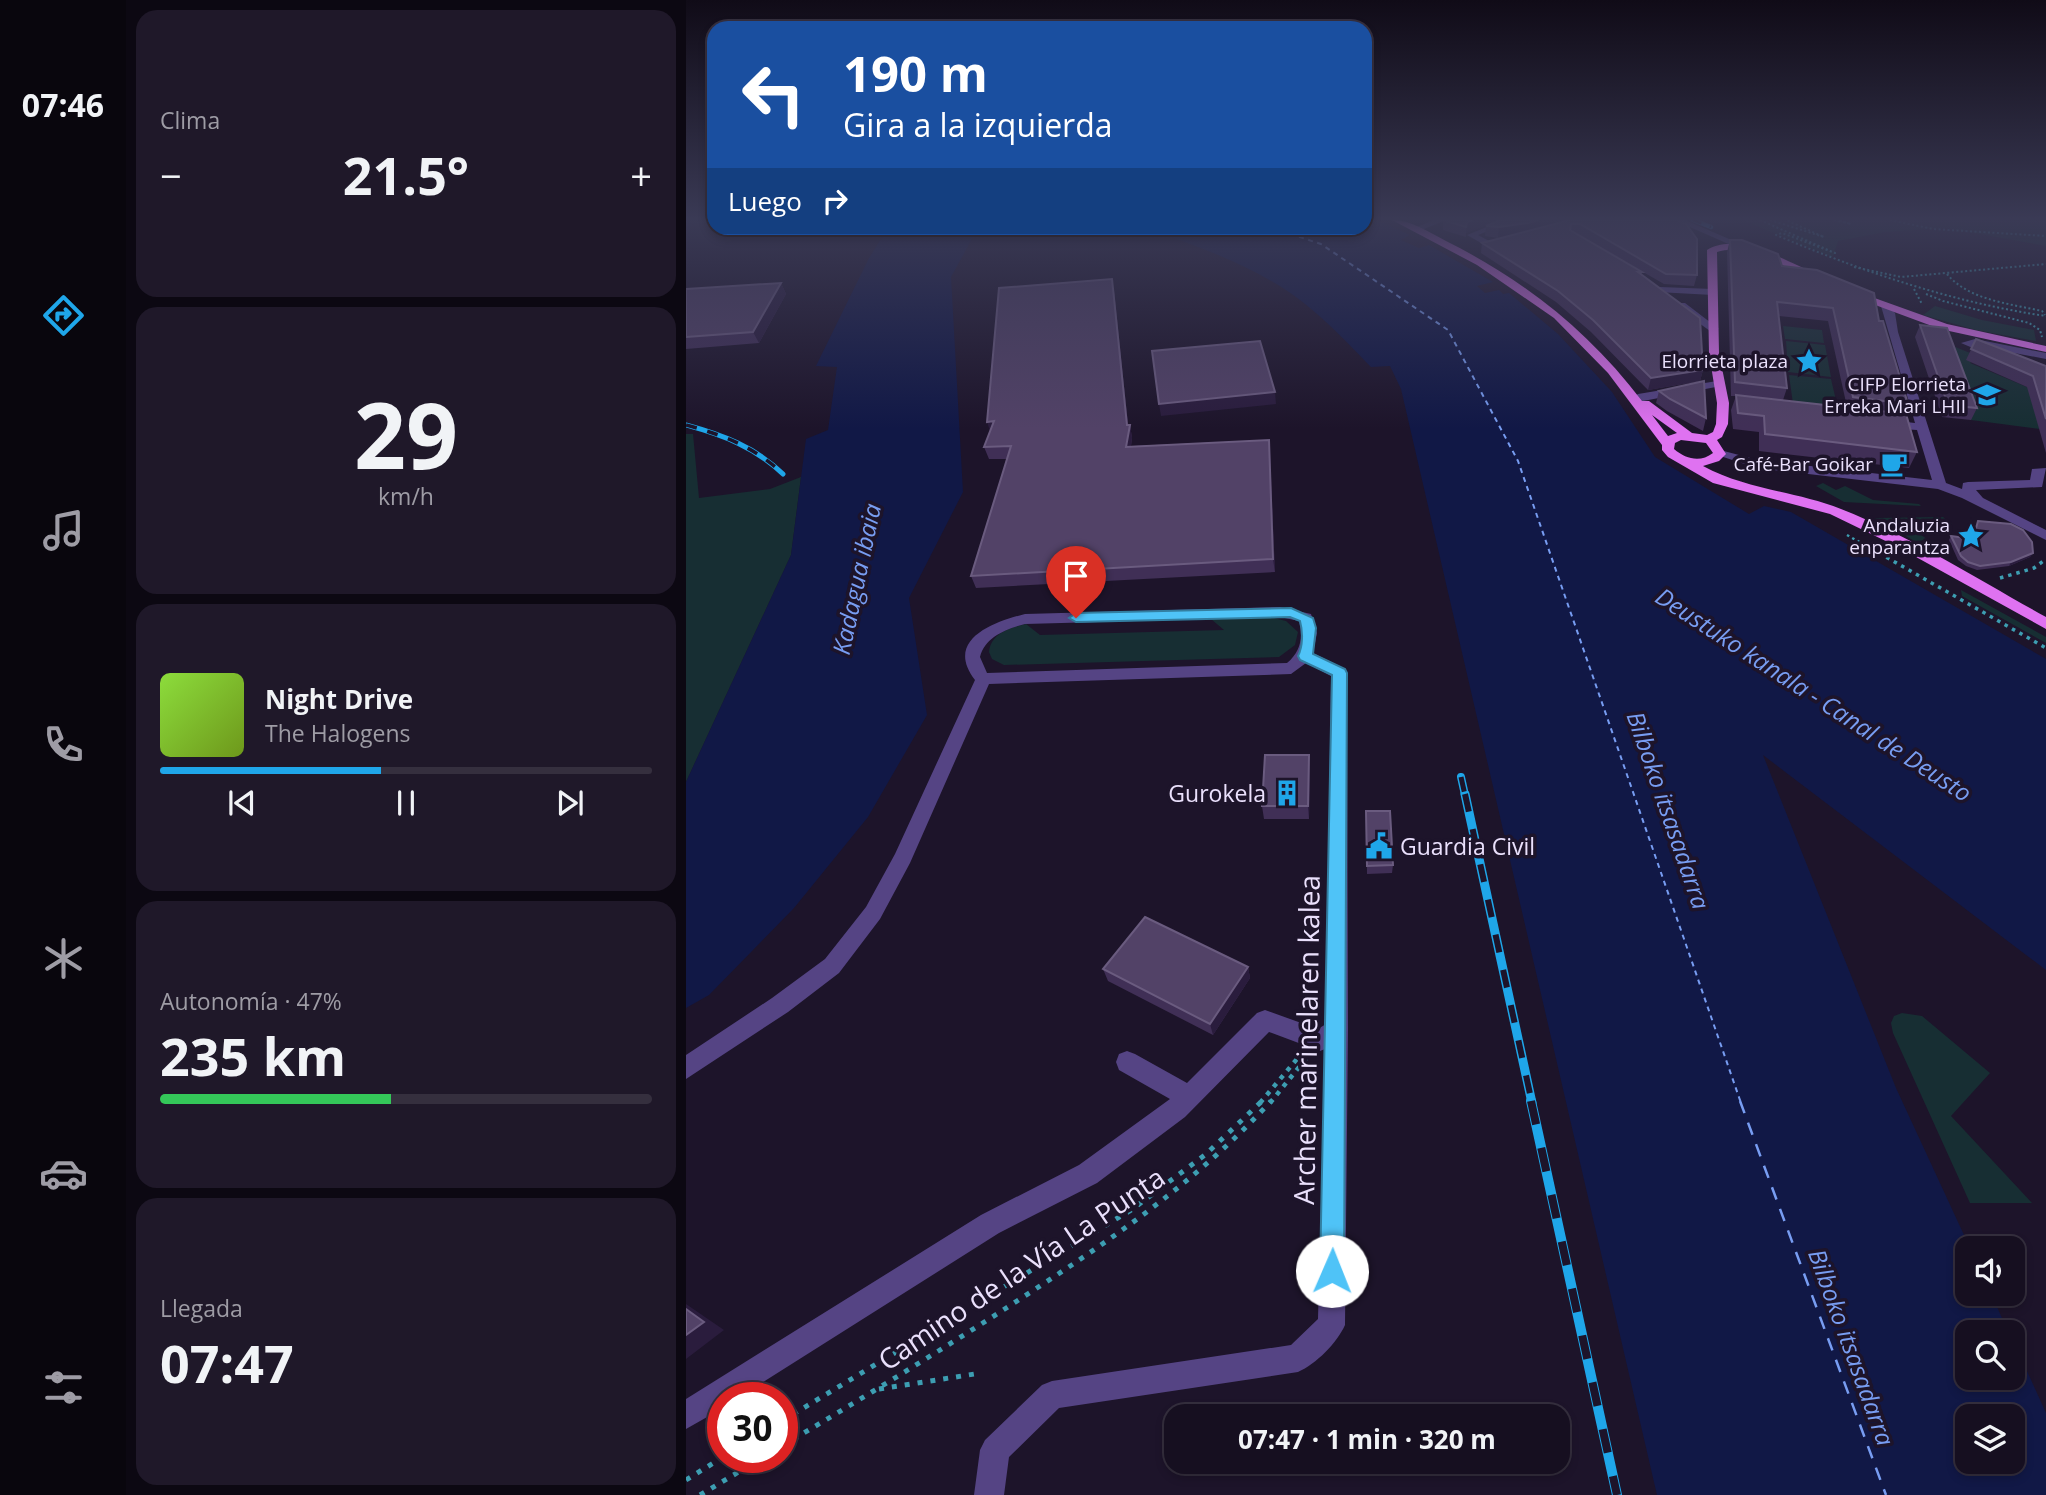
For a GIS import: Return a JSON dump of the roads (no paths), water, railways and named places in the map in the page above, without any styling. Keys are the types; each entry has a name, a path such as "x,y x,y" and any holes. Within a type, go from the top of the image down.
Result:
{"main road":[{"path":"1523,290 1581,338 1638,398 1689,436"},
{"path":"1845,290 1916,317 1968,333 2044,346"},
{"path":"1708,440 1718,434 1727,402 1717,384 1713,292"},
{"path":"1625,385 1672,454 1678,458 1718,480 1755,492 1812,504 1851,518 2046,624"},
{"path":"1668,445 1675,438 1689,436 1708,440 1718,447 1720,454 1712,461 1704,463 1678,458"}],"street":[{"path":"1660,290 1714,329"},
{"path":"1682,290 1713,292"},
{"path":"1885,306 1940,485"},
{"path":"1696,315 1713,315"},
{"path":"1892,322 1916,317"},
{"path":"2023,365 1966,343 1975,342 2046,356"},
{"path":"1638,398 1717,384"},
{"path":"1879,423 1920,427"},
{"path":"1720,454 1757,464 1940,485 2046,533"},
{"path":"2046,472 2037,472 2036,484 1968,486 1971,494 2046,533"},
{"path":"1989,502 2012,494 2046,491"},
{"path":"1291,612 1306,618 1309,628 1305,656 1291,668 983,679 971,666 971,659 981,639 993,629 1025,619 1291,612"},
{"name":"Archer marinelaren kalea","path":"989,1495 995,1450 1052,1395 1298,1358 1331,1325 1327,1029 1339,673 1305,656"},
{"path":"686,1068 780,1005 832,965 873,913 903,858 983,679"},
{"path":"686,1415 990,1224 1088,1174 1189,1097 1265,1020 1327,1029"},
{"path":"1127,1062 1189,1097"}],"water":[{"name":"Kadagua ibaia","path":"853,290 952,290 963,492 909,598 927,715 868,817 794,908 709,995 686,1008 686,782 791,555 806,439 828,430 837,367 816,366"},
{"path":"1287,290 1481,290 1485,293 1499,290 1503,294 1509,293 1558,334 1612,392 1655,457 1749,514 1764,506 1791,512 2046,659 2046,970 1763,755 1896,1088 1964,1236 1955,1236 1955,1306 1997,1306 2003,1320 1955,1320 1955,1390 2025,1390 2025,1367 2046,1413 2046,1495 1657,1495 1401,389 1390,366 1371,367"}],"railway":[{"path":"686,425 738,443 761,456 783,474"},
{"path":"1461,777 1465,795"},
{"path":"1465,794 1532,1103"},
{"path":"1531,1101 1617,1495"}],"place":[{"name":"Elorrieta plaza","path":"1809,361"},
{"name":"CIFP Elorrieta Erreka Mari LHII","path":"1987,395"},
{"name":"Café-Bar Goikar","path":"1894,464"},
{"name":"Andaluzia enparantza","path":"1971,536"},
{"name":"Gurokela","path":"1287,793"},
{"name":"Guardia Civil","path":"1379,846"}],"water label":[{"name":"Deustuko kanala - Canal de Deusto","path":"1814,694"},
{"name":"Bilboko itsasadarra","path":"1669,810"},
{"name":"Bilboko itsasadarra","path":"1852,1347"}]}
